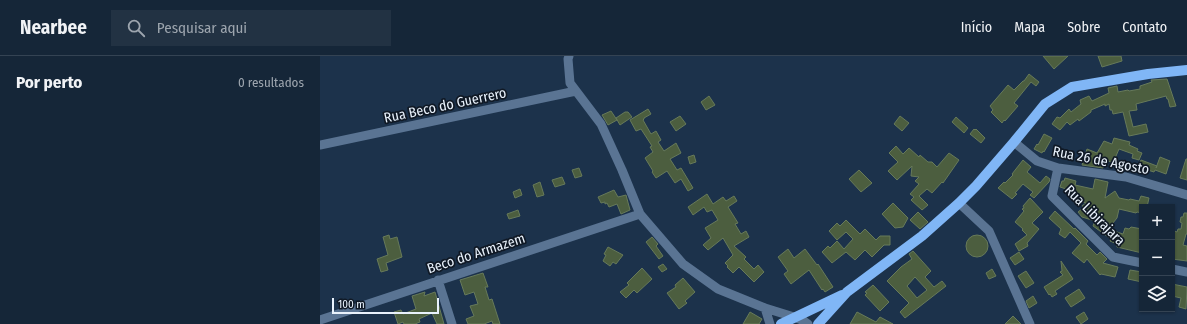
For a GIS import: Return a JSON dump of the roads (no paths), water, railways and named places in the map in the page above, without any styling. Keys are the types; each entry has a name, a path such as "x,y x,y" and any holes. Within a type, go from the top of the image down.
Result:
{"main road":[{"path":"818,324 848,292 922,236 959,203 1014,142 1045,104 1072,87 1148,74 1187,70"},
{"path":"781,324 848,292"}],"street":[{"path":"569,56 570,83 601,124 640,214 683,264 718,289 765,308 794,317 808,324"},
{"name":"Rua Beco do Guerrero","path":"320,145 576,91"},
{"name":"Rua 26 de Agosto","path":"1014,142 1037,161 1058,168 1126,177 1187,195"},
{"name":"Rua Libirajara","path":"1058,168 1052,196 1113,257 1139,262"},
{"path":"959,203 989,230 1030,324"},
{"name":"Beco do Armazem","path":"320,320 640,214"},
{"path":"1175,270 1187,272"},
{"path":"438,280 452,324"},
{"path":"765,308 770,324"}]}
